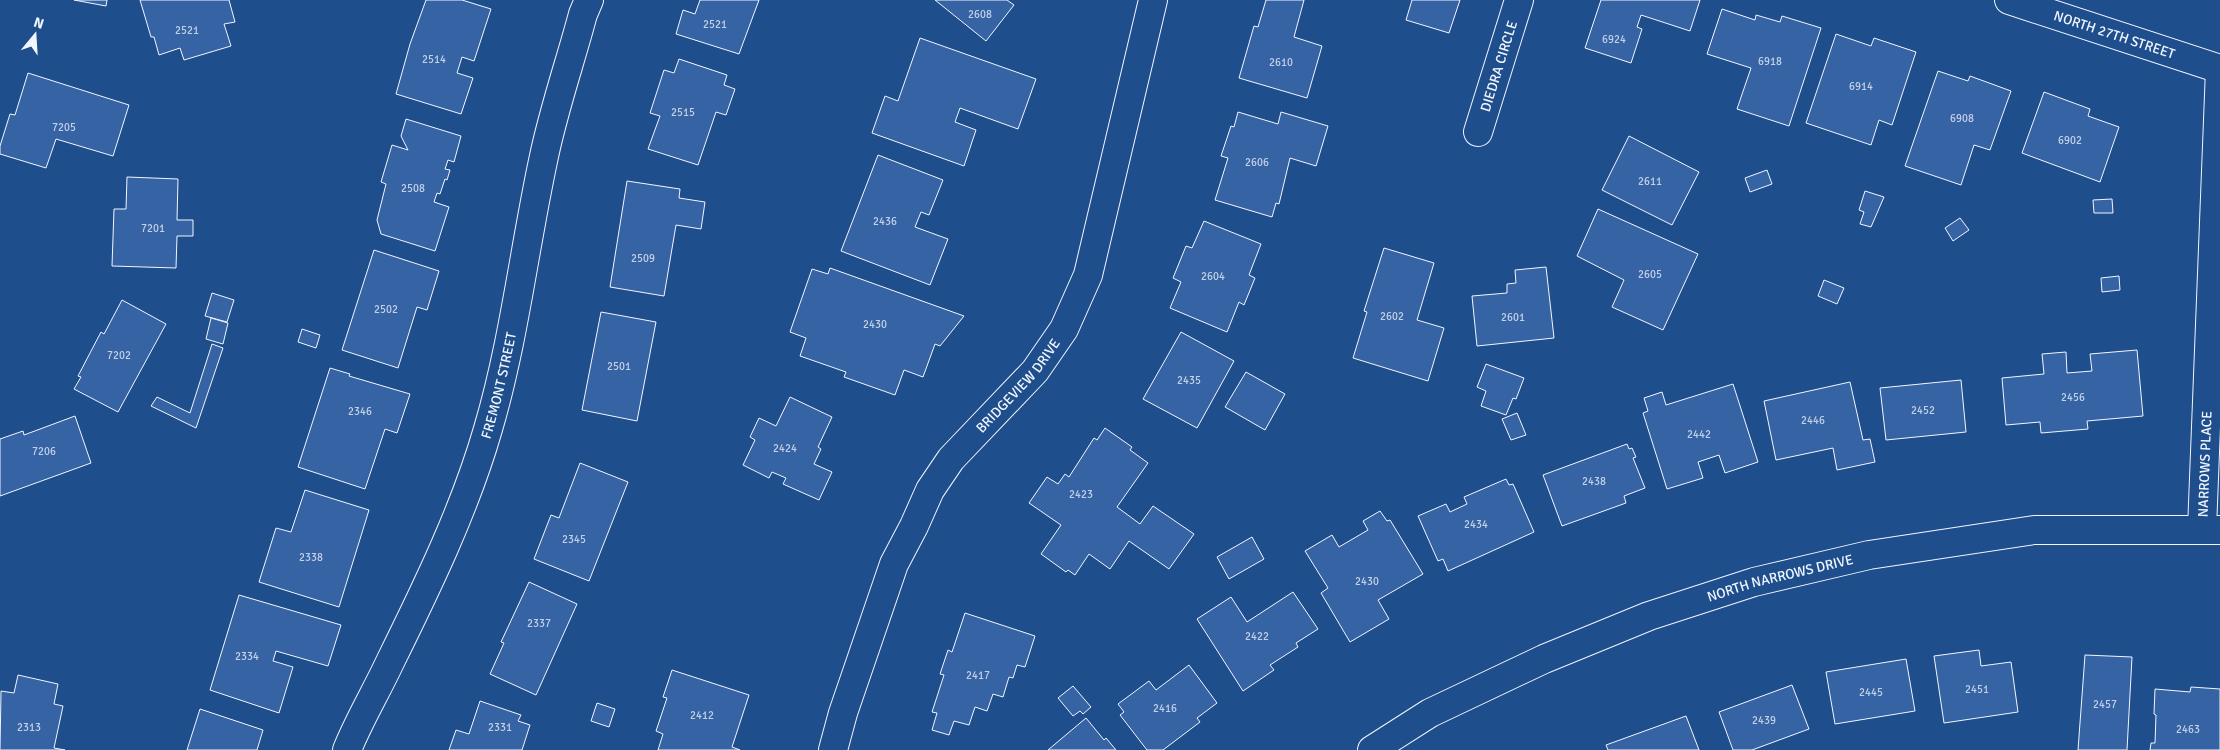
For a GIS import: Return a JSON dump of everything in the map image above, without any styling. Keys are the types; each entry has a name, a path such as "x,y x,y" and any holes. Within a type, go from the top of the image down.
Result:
{"street":[{"name":"FREMONT STREET","path":"347,750 357,726 390,663 458,515 488,429 516,313 527,240 543,158 583,14 589,0"},
{"name":"BRIDGEVIEW DRIVE","path":"833,750 843,713 894,564 930,490 951,459 1035,371 1064,329 1088,276 1153,0"},
{"name":"DIEDRA CIRCLE","path":"1478,132 1518,0"},
{"name":"NORTH 27TH STREET","path":"2008,0 2220,69"},
{"name":"NARROWS PLACE","path":"2211,530 2220,69"},
{"name":"NORTH NARROWS DRIVE","path":"1372,750 1430,713 1544,659 1649,616 1754,582 1869,555 2034,530 2211,530"}],"building":[{"path":"74,0 107,0 106,6"},
{"path":"140,0 229,0 235,22 224,24 231,46 184,60 180,48 159,55 154,37 151,37"},
{"path":"426,0 462,0 491,9 474,61 462,57 457,73 473,78 461,114 396,94 410,44"},
{"path":"700,0 759,0 739,54 676,34 683,10 695,14"},
{"path":"935,0 1007,0 1014,5 986,41"},
{"path":"1266,0 1304,0 1294,37 1322,46 1307,98 1239,78 1254,26 1258,27"},
{"path":"1412,0 1460,0 1449,33 1406,20"},
{"path":"1601,0 1700,0 1690,31 1641,15 1637,27 1642,29 1631,63 1585,48"},
{"path":"1722,9 1755,20 1756,15 1780,22 1782,16 1821,28 1789,126 1737,109 1751,68 1707,54"},
{"path":"1836,34 1871,46 1874,38 1916,52 1892,125 1879,120 1871,145 1806,123"},
{"path":"920,38 1036,79 1018,129 960,108 955,122 976,130 964,166 872,133 885,96 898,101"},
{"path":"679,59 727,75 724,85 735,89 726,115 716,112 698,165 648,149 660,116 650,113 664,70 674,73"},
{"path":"1938,71 1968,81 1970,76 2011,91 1990,150 1974,145 1961,185 1905,166"},
{"path":"28,73 129,105 113,156 56,139 46,168 0,154 0,146 10,114 15,115"},
{"path":"2044,92 2090,109 2088,116 2119,127 2100,182 2022,153"},
{"path":"1238,112 1278,124 1281,112 1328,126 1316,166 1290,158 1279,204 1276,203 1272,217 1215,200 1228,158 1221,156 1231,126 1234,127"},
{"path":"406,119 461,136 454,162 448,160 445,169 450,170 447,180 445,179 440,194 437,193 434,202 449,207 435,251 381,234 377,220 386,184 381,182 392,145 408,150 401,136"},
{"path":"1629,136 1699,172 1672,225 1602,190"},
{"path":"878,155 943,180 929,215 921,212 915,227 948,239 930,285 841,251"},
{"path":"1767,170 1772,184 1750,192 1745,178"},
{"path":"127,177 178,179 177,220 193,220 193,236 177,236 176,268 112,266 114,209 126,209"},
{"path":"627,181 680,189 679,198 705,202 701,229 676,225 664,296 610,287"},
{"path":"1865,191 1884,197 1871,227 1860,224 1864,212 1859,210"},
{"path":"2112,199 2113,213 2094,213 2093,200"},
{"path":"1598,209 1698,254 1663,330 1612,307 1624,280 1577,256"},
{"path":"1960,218 1969,230 1953,241 1945,228"},
{"path":"1204,221 1261,244 1249,275 1255,278 1244,305 1239,302 1227,332 1170,308 1181,282 1173,278 1186,246 1192,248"},
{"path":"1384,248 1434,263 1417,320 1444,328 1428,381 1353,358 1367,312 1364,311"},
{"path":"374,250 439,271 427,310 417,307 398,368 342,350"},
{"path":"1546,267 1554,338 1477,346 1472,296 1507,293 1507,284 1516,283 1515,270"},
{"path":"830,268 964,316 940,346 935,344 923,377 904,370 895,395 844,377 846,372 800,356 806,338 790,332 812,269 828,274"},
{"path":"2119,276 2120,290 2102,292 2101,278"},
{"path":"1824,280 1844,288 1837,304 1818,296"},
{"path":"212,293 234,300 227,322 205,316"},
{"path":"122,300 166,324 118,412 74,389 81,377 78,376 101,332 104,334"},
{"path":"601,312 656,322 637,421 582,410"},
{"path":"211,318 228,323 223,344 206,339"},
{"path":"302,329 320,335 316,348 298,342"},
{"path":"1181,332 1234,361 1197,428 1143,399"},
{"path":"212,344 223,348 196,428 151,406 157,397 190,413"},
{"path":"2137,350 2143,416 2087,421 2088,429 2041,433 2040,422 2006,425 2002,378 2044,374 2042,354 2066,352 2067,373 2092,371 2090,354"},
{"path":"1486,364 1524,378 1516,399 1513,398 1506,415 1481,406 1486,391 1477,387"},
{"path":"330,368 350,374 349,376 410,394 397,433 385,429 365,489 298,467"},
{"path":"1246,372 1285,394 1265,430 1225,407"},
{"path":"1961,380 1966,432 1886,440 1880,388"},
{"path":"1850,382 1863,440 1870,439 1875,462 1837,470 1833,448 1776,460 1764,401"},
{"path":"1733,384 1758,462 1725,473 1719,455 1698,462 1703,478 1667,489 1643,413 1648,411 1644,398 1662,392 1666,405"},
{"path":"790,397 832,417 818,447 821,449 814,464 832,472 819,500 783,484 786,478 772,472 769,478 743,465 755,440 750,437 759,418 776,426"},
{"path":"1517,413 1526,435 1511,440 1502,419"},
{"path":"75,416 91,463 0,496 0,439 23,431 24,435"},
{"path":"1105,428 1132,447 1130,450 1148,463 1117,507 1140,524 1153,506 1194,534 1169,569 1129,541 1110,569 1089,554 1075,575 1068,570 1066,572 1041,554 1061,525 1029,503 1047,477 1058,484 1065,474 1069,477 1094,438 1097,440"},
{"path":"1627,444 1629,449 1632,448 1636,457 1633,458 1645,488 1624,496 1626,503 1562,526 1543,475"},
{"path":"580,463 628,482 589,581 534,559 551,515 559,518"},
{"path":"1506,479 1509,485 1513,484 1534,532 1448,571 1443,559 1438,561 1418,516 1446,504 1450,512 1467,504 1464,497"},
{"path":"305,490 369,510 339,607 259,582 276,528 291,532"},
{"path":"1380,511 1387,521 1390,520 1423,574 1378,600 1389,619 1350,642 1321,593 1328,588 1305,551 1332,535 1339,547 1368,530 1363,521"},
{"path":"1252,537 1264,559 1229,579 1217,557"},
{"path":"529,582 577,604 536,695 490,674 504,643 501,642"},
{"path":"1293,592 1318,629 1296,643 1298,647 1270,665 1274,670 1243,691 1197,619 1231,597 1247,622"},
{"path":"239,595 341,625 328,666 276,651 273,661 293,667 279,713 210,690"},
{"path":"965,613 1035,636 1025,667 1017,665 1013,678 1009,677 1003,697 993,694 987,711 975,707 969,725 954,721 949,735 932,730 937,713 932,712 944,675 940,674 948,650 952,652"},
{"path":"1979,650 1981,666 2011,662 2018,712 1944,723 1934,656"},
{"path":"2085,655 2132,657 2127,750 2078,750"},
{"path":"1906,659 1915,711 1835,724 1826,672"},
{"path":"1189,665 1217,703 1197,718 1200,722 1163,750 1147,750 1120,715 1124,712 1118,704 1149,681 1156,690"},
{"path":"672,670 749,695 732,747 740,750 658,750 663,734 656,731 667,698 663,697"},
{"path":"18,675 58,684 54,704 63,706 54,748 65,750 0,750 1,691 14,693"},
{"path":"1792,685 1809,729 1752,750 1733,750 1719,712"},
{"path":"1073,686 1091,707 1083,714 1080,711 1073,716 1058,698"},
{"path":"2191,687 2220,689 2220,750 2150,750 2151,743 2155,743 2155,689 2190,692"},
{"path":"480,701 521,715 518,721 530,725 522,750 449,750 456,730 469,734"},
{"path":"597,703 615,709 609,727 591,721"},
{"path":"200,709 263,730 257,750 187,750"},
{"path":"1686,716 1699,750 1608,750 1606,745"},
{"path":"1086,718 1104,740 1106,738 1116,750 1048,750"}]}
